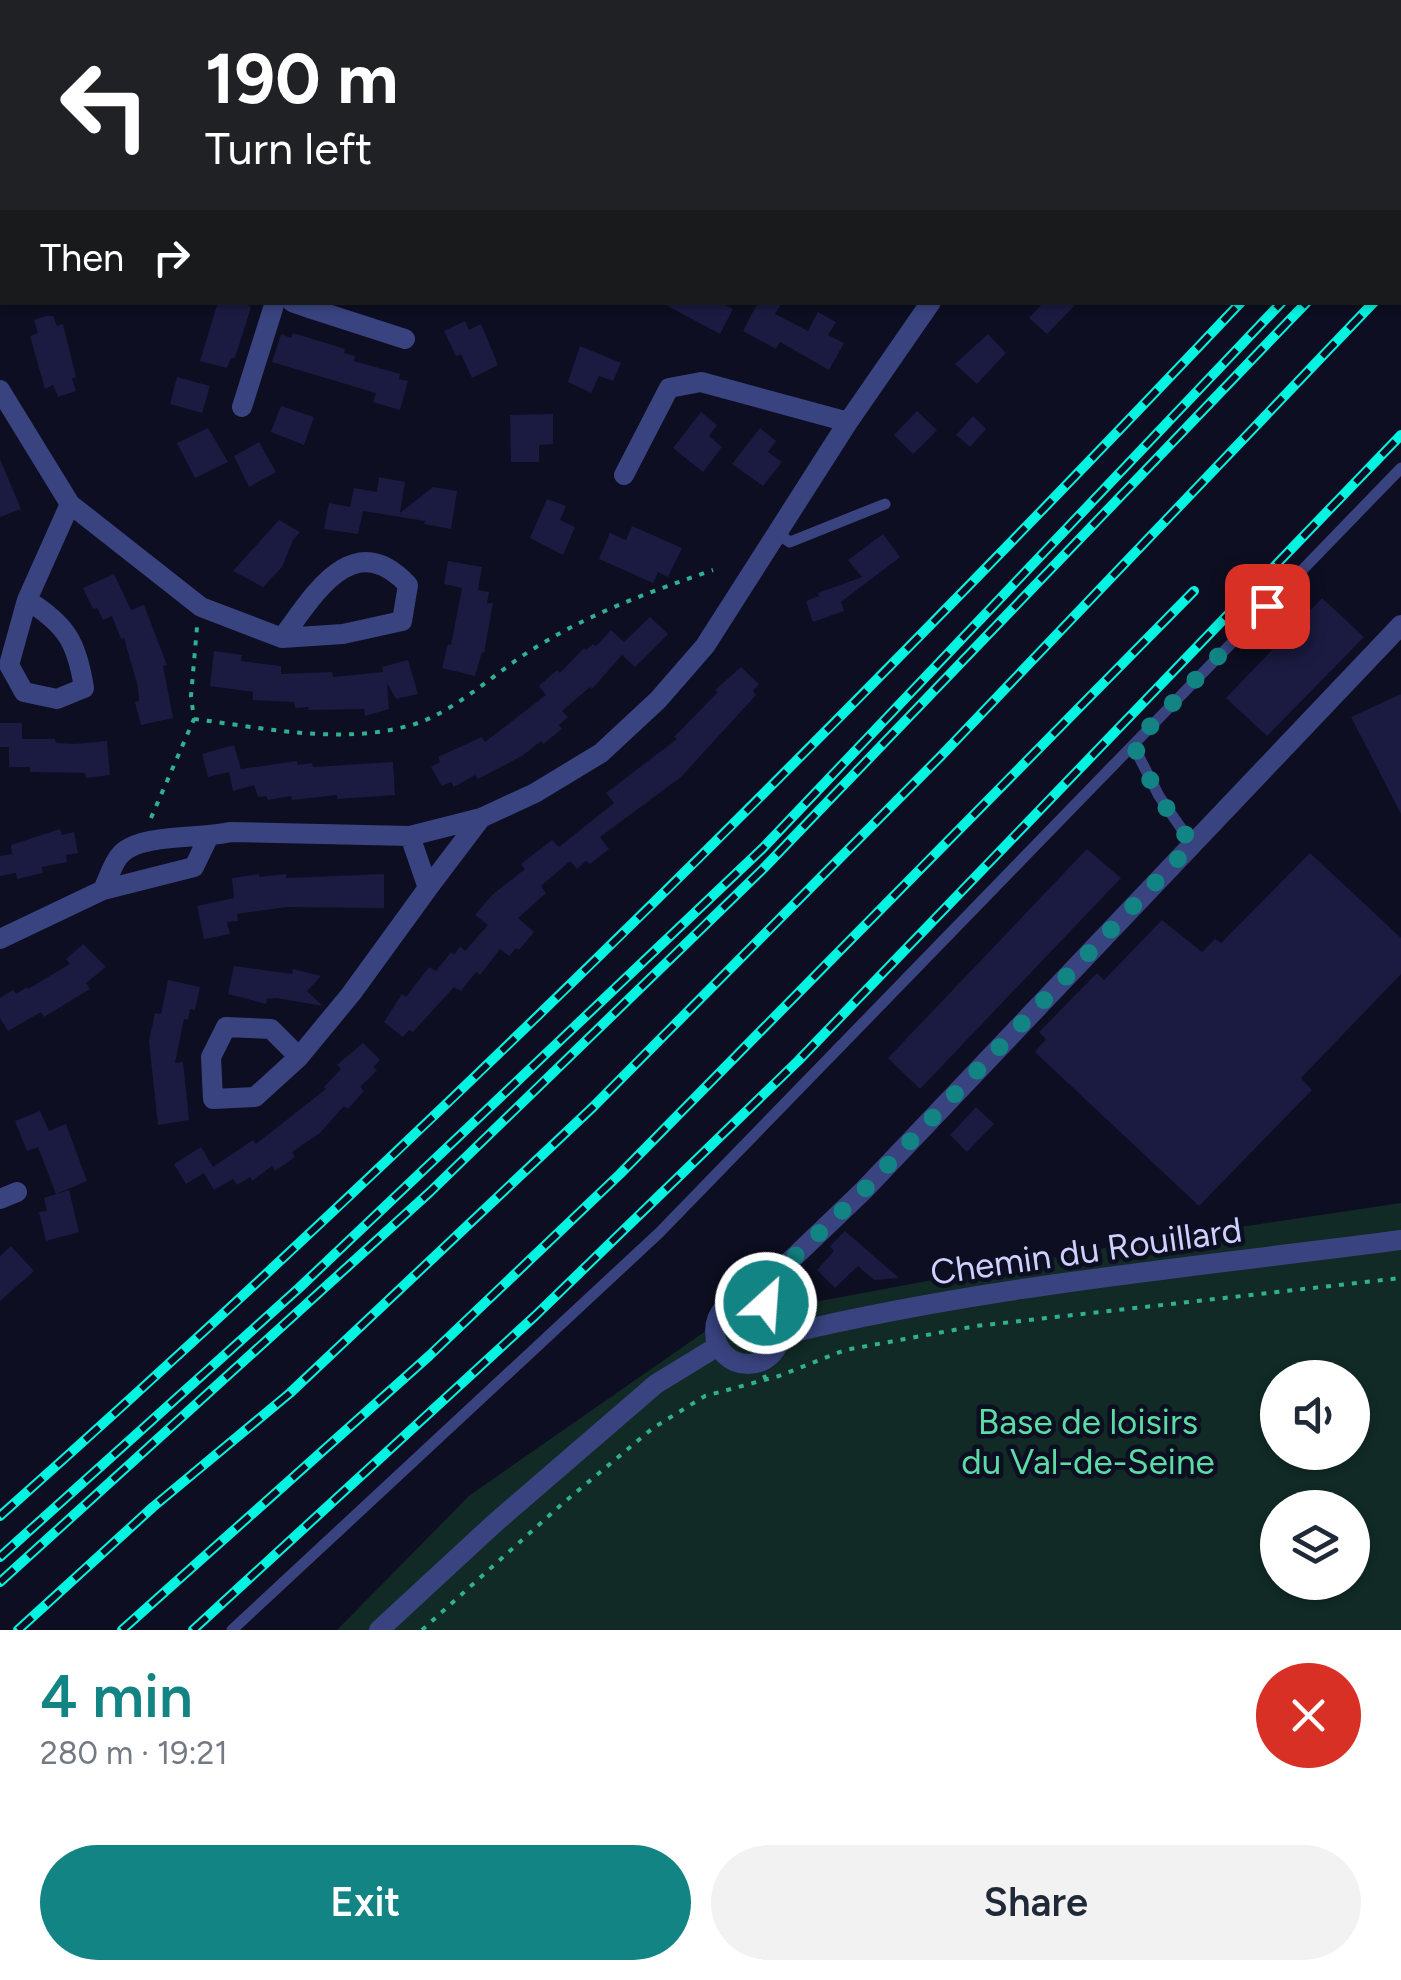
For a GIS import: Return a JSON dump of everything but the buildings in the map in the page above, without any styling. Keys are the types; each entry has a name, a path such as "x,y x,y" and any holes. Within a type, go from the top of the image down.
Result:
{"street":[{"path":"242,407 274,305"},
{"path":"306,305 405,339"},
{"path":"103,890 120,854 132,847 189,834 208,838 230,832 410,836 481,818 536,793 600,753 658,700 705,646 848,422 930,305"},
{"path":"624,475 669,388 701,382 848,422"},
{"path":"0,390 5,412 70,504 202,607 282,638 343,634 402,622 408,585 394,570 368,562 340,568 282,638"},
{"path":"27,600 53,617 78,649 84,688 56,698 24,692 9,664 27,600 70,504"},
{"path":"760,1300 767,1283 864,1190 1401,625"},
{"path":"298,1056 271,1030 226,1027 211,1058 213,1099 255,1096 298,1056 351,994 481,818"},
{"path":"410,836 428,888"},
{"path":"0,939 103,890 194,866 208,838"},
{"name":"Chemin du Rouillard","path":"782,1336 828,1324 1017,1291 1401,1240"},
{"path":"739,1299 760,1300 777,1313 782,1336 762,1371 735,1362 718,1346 715,1330 722,1310 739,1299"},
{"path":"378,1630 656,1384 718,1346"}],"lane":[{"path":"232,1630 659,1234 1401,468"},
{"path":"776,534 790,542 886,504"},
{"path":"1133,744 1158,796 1192,844"}],"path":[{"path":"194,719 308,735 416,724 458,701 535,647 604,609 713,570"},
{"path":"149,822 194,719 194,647 202,607"},
{"path":"422,1630 653,1428 705,1396 762,1371 845,1350 976,1326 1401,1278"}],"green space":[{"name":"Base de loisirs du Val-de-Seine","path":"1401,1203 1401,1630 337,1630 470,1495 723,1319 1126,1244"}],"railway":[{"path":"0,1516 320,1224 633,923 940,615 1238,305"},
{"path":"0,1557 299,1288 762,849 1279,305"},
{"path":"0,1582 430,1192 763,869 1304,305"},
{"path":"18,1630 153,1507 290,1393 593,1107 941,756 1371,305"},
{"path":"193,1630 535,1316 798,1061 1401,435"},
{"path":"122,1630 429,1356 620,1174 1194,591"}],"route":[{"path":"766,1303 760,1300 767,1283 864,1190 1192,844 1158,796 1133,744 1267,606"}]}
